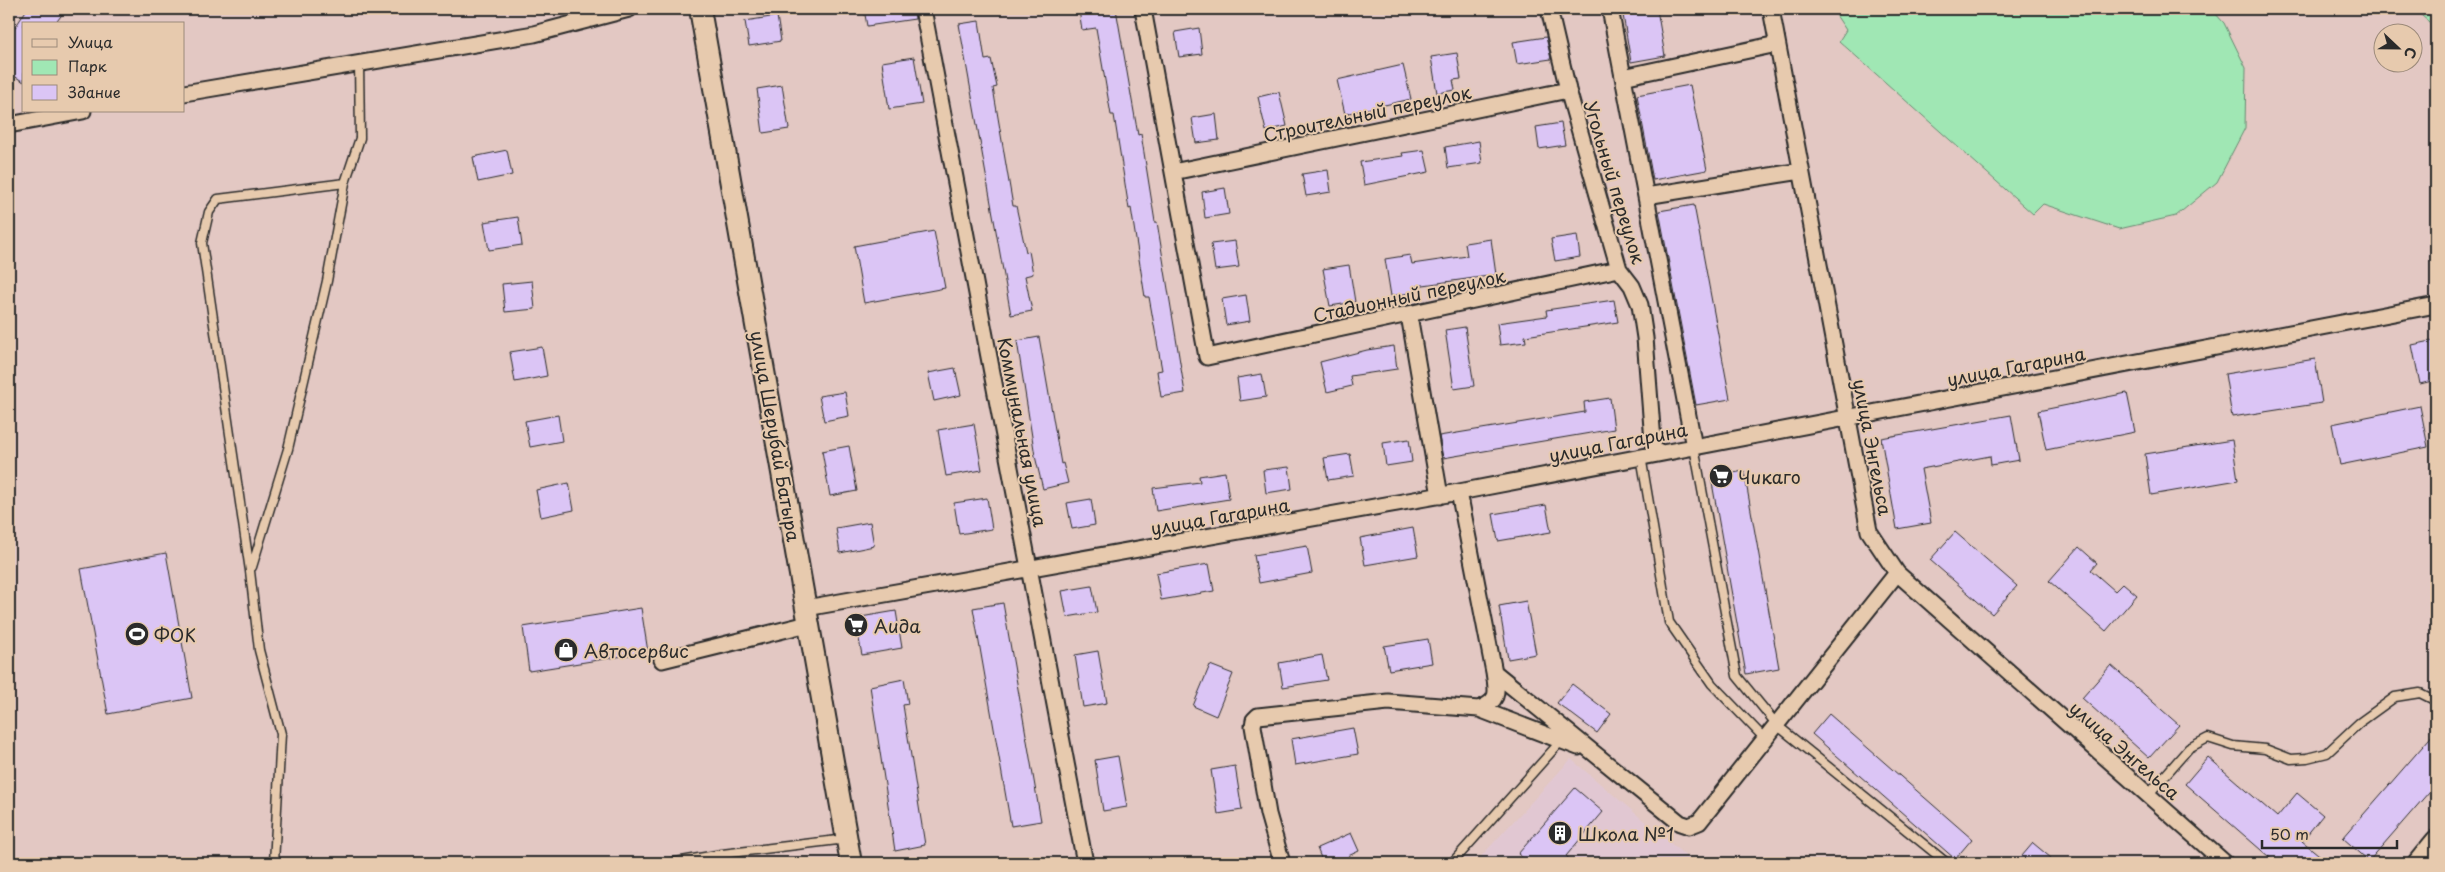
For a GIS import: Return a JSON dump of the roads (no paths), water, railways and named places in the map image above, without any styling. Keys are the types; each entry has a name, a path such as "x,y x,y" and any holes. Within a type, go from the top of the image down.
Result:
{"street":[{"path":"185,93 534,34 629,9"},
{"name":"улица Шерубай Батыра","path":"700,9 851,863"},
{"name":"Коммунальная улица","path":"923,9 1085,863"},
{"path":"1144,9 1173,172"},
{"name":"Угольный переулок","path":"1549,9 1568,90 1619,269 1632,286 1640,305 1645,338 1647,455"},
{"path":"1610,9 1694,447"},
{"name":"улица Энгельса","path":"1771,9 1869,531 1897,573 2225,863"},
{"path":"1623,77 1777,44"},
{"name":"Строительный переулок","path":"1173,172 1568,90"},
{"path":"9,125 78,112"},
{"path":"1646,196 1801,171"},
{"name":"Стадионный переулок","path":"1173,172 1207,357 1619,269"},
{"name":"улица Гагарина","path":"662,660 807,616 1030,569 1440,496 2436,305"},
{"path":"1409,315 1440,496"},
{"path":"1459,492 1497,692 1491,704 1479,709"},
{"path":"1494,672 1590,752 1680,823 1689,826 1699,822 1778,726 1897,573"},
{"path":"1282,863 1268,814 1254,720 1258,716 1388,702 1479,709 1590,752"},
{"path":"2418,863 2436,841"}],"lane":[{"path":"250,571 288,449 327,281 345,183 360,138 359,62"},
{"path":"274,862 281,734 259,650 250,571 202,243 209,212 218,199 345,183"},
{"path":"1694,447 1737,676 1778,726 1948,863"},
{"path":"1647,455 1669,622 1712,684 1766,740"},
{"path":"2148,795 2189,748 2208,738 2233,746 2266,749 2290,759 2307,758 2327,753 2359,723 2395,697 2420,693 2436,701"},
{"path":"1452,863 1561,741"},
{"path":"670,863 722,854 846,839"}],"place":[{"name":"Чикаго","path":"1721,476"},
{"name":"Аида","path":"856,625"},
{"name":"ФОК","path":"137,634"},
{"name":"Автосервис","path":"566,650"},
{"name":"Школа №1","path":"1560,833"}]}
